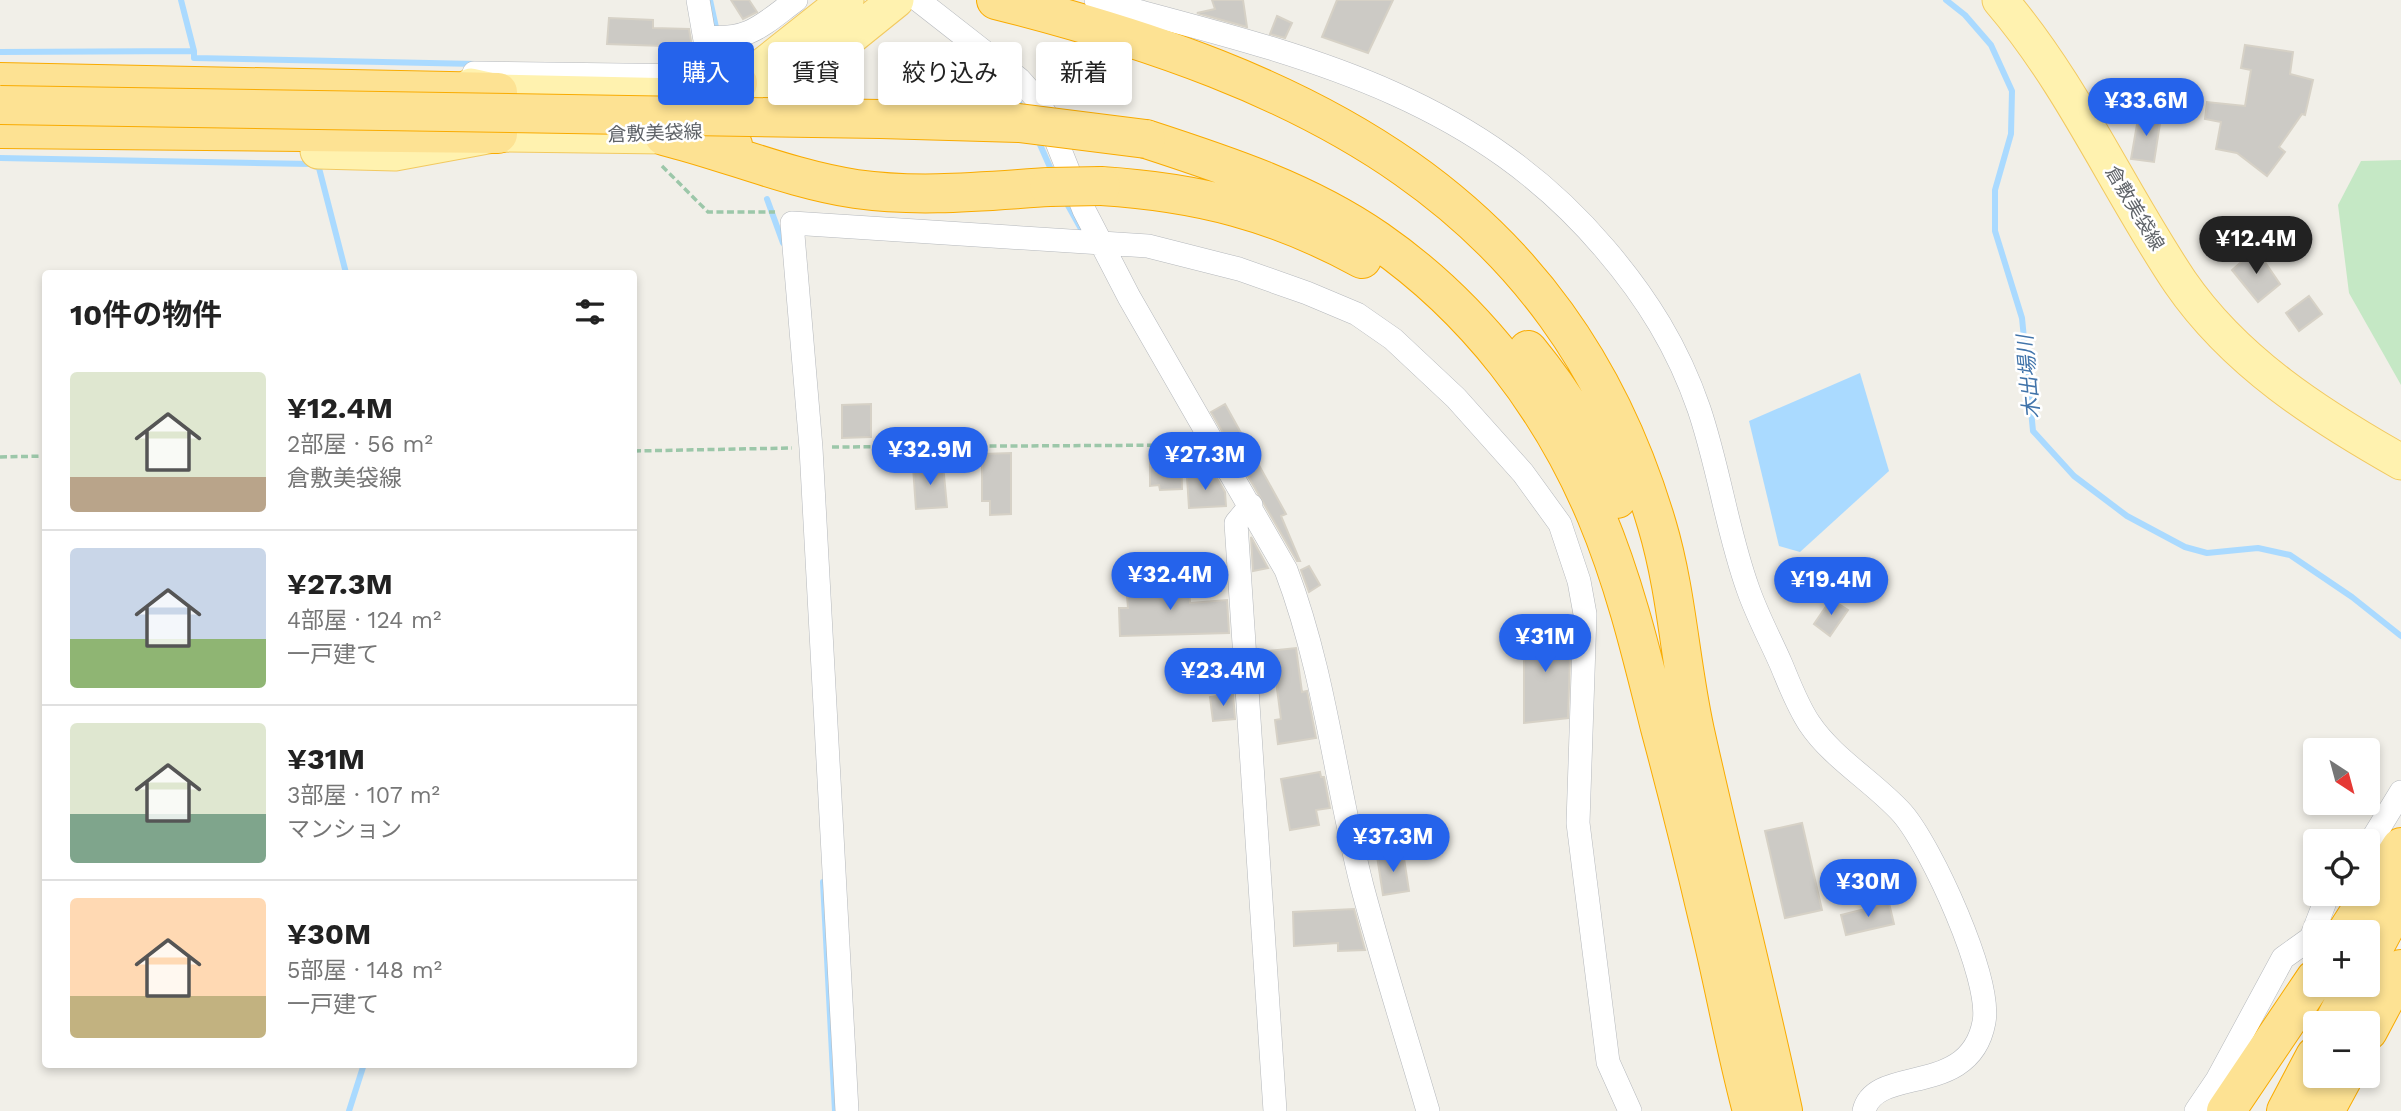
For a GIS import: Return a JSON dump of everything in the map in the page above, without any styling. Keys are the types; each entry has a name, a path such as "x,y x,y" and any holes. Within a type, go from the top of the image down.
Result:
{"highway":[{"path":"1015,3 1222,69 1329,119 1426,180 1503,250 1541,293 1571,336 1622,429 1658,528 1765,1101"},
{"path":"0,82 498,92"},
{"path":"0,105 1019,123 1223,151 1316,183 1354,202 1423,247 1495,312 1541,365 1567,403 1611,485 1642,566 1694,726"},
{"path":"725,105 724,127 737,150 753,162"},
{"path":"0,129 498,134"},
{"path":"1146,139 1265,181 1342,218 1375,238 1430,281 1470,318 1496,348 1535,404 1592,505 1627,603 1709,920 1765,1101"},
{"path":"662,150 753,162 823,182 886,192 954,193 1101,186 1157,190 1201,197 1275,218 1326,239 1363,260 1430,306 1493,359 1535,404"},
{"path":"2354,920 2389,865"},
{"path":"2377,920 2389,865"},
{"path":"2379,1011 2401,969"},
{"path":"2226,1111 2303,997"},
{"path":"2286,1111 2303,1079"},
{"path":"2325,1111 2337,1088"}],"main road":[{"name":"倉敷美袋線","path":"754,72 788,49 846,0"},
{"name":"倉敷美袋線","path":"0,146 395,153 498,134 662,150 691,135 724,127 772,100 896,0"},
{"name":"倉敷美袋線","path":"2000,0 2044,57 2181,283 2218,329 2297,398 2401,462"},
{"name":"倉敷美袋線","path":"0,66 407,71 498,92 658,95"}],"street":[{"path":"407,71 700,76 710,69 714,38 698,0"},
{"path":"714,38 740,37 757,29 796,0"},
{"path":"918,0 1019,79 1035,97 1046,115 1084,210 1092,241 1129,297 1286,570 1304,617 1323,688 1362,885 1428,1111"},
{"path":"1096,0 1126,4 1311,60 1386,90 1467,130 1526,170 1569,209 1638,288 1671,340 1699,408 1748,590 1795,697 1810,725 1887,797 1921,836 1978,972 1985,999 1984,1023 1977,1042 1963,1060 1946,1073 1876,1091 1867,1100 1864,1111"},
{"path":"847,1111 792,223 1148,246 1239,269 1357,314 1393,339 1456,398 1523,473 1560,524 1579,581 1585,614 1578,823 1608,1062 1630,1111"},
{"path":"1251,505 1236,523 1275,1111"},
{"path":"2389,865 2401,792"},
{"path":"2196,1111 2217,1080 2283,958 2311,938 2323,906"}],"path":[{"path":"662,150 708,212 767,212"},
{"path":"637,451 1198,443"},
{"path":"0,457 42,456"}],"green space":[{"path":"2401,160 2401,385 2349,293 2338,205 2361,161"}],"water":[{"path":"1860,373 1889,471 1800,552 1779,546 1749,421"}],"building":[{"path":"731,0 749,0 757,12 743,19"},
{"path":"1212,0 1243,0 1247,27 1197,13 1215,9"},
{"path":"1337,0 1393,0 1368,53 1322,37"},
{"path":"1277,16 1292,23 1285,38 1270,34"},
{"path":"609,18 653,20 653,28 689,29 691,42 658,42 658,46 607,44"},
{"path":"2245,45 2293,52 2290,74 2313,80 2305,115 2302,114 2279,147 2285,152 2267,176 2237,153 2216,149 2221,122 2205,119 2207,102 2245,106 2251,70 2241,68"},
{"path":"2139,113 2161,117 2154,162 2131,159"},
{"path":"2256,249 2280,284 2258,302 2232,270"},
{"path":"2309,296 2322,314 2299,331 2286,313"},
{"path":"871,404 871,437 842,438 842,405"},
{"path":"1225,404 1286,514 1281,516 1300,561 1297,561 1211,412"},
{"path":"1181,449 1182,489 1160,490 1159,485 1150,486 1150,450"},
{"path":"1011,453 1011,514 990,515 990,501 982,501 982,454"},
{"path":"943,464 947,507 916,509 913,467"},
{"path":"1215,475 1225,492 1226,506 1189,508 1187,477"},
{"path":"1251,537 1268,568 1253,571"},
{"path":"1309,566 1320,585 1309,592 1301,570"},
{"path":"1189,581 1190,603 1227,600 1229,633 1120,636 1119,608 1128,608 1126,584"},
{"path":"1831,599 1848,610 1830,636 1814,624"},
{"path":"1533,620 1557,620 1556,657 1570,657 1568,718 1524,723 1524,624 1533,624"},
{"path":"1296,648 1302,692 1307,691 1316,738 1278,744 1275,720 1281,719 1276,681 1261,683 1259,652"},
{"path":"1233,694 1235,719 1213,721 1210,697"},
{"path":"1320,772 1321,777 1324,777 1330,808 1316,810 1319,825 1290,830 1281,779"},
{"path":"1802,823 1822,910 1785,918 1765,831"},
{"path":"1403,852 1409,891 1383,895 1377,856"},
{"path":"1889,903 1894,924 1846,935 1841,915"},
{"path":"1354,909 1365,950 1338,951 1338,943 1294,946 1293,912"}],"waterway":[{"path":"181,0 194,51"},
{"path":"710,0 717,32"},
{"name":"木出場川","path":"1946,0 1965,15 1991,45 2012,91 2011,134 1995,190 1995,231 2022,318 2033,431 2074,476 2127,516 2185,547 2207,553 2258,548 2290,555 2352,597 2401,636"},
{"path":"0,52 194,51 194,58 476,64"},
{"path":"1020,105 1023,111"},
{"path":"1038,140 1053,174"},
{"path":"0,158 311,164 319,168 345,270"},
{"path":"767,199 783,243"},
{"path":"1065,200 1085,236"},
{"path":"823,882 835,1111"},
{"path":"349,1111 363,1068"}]}
